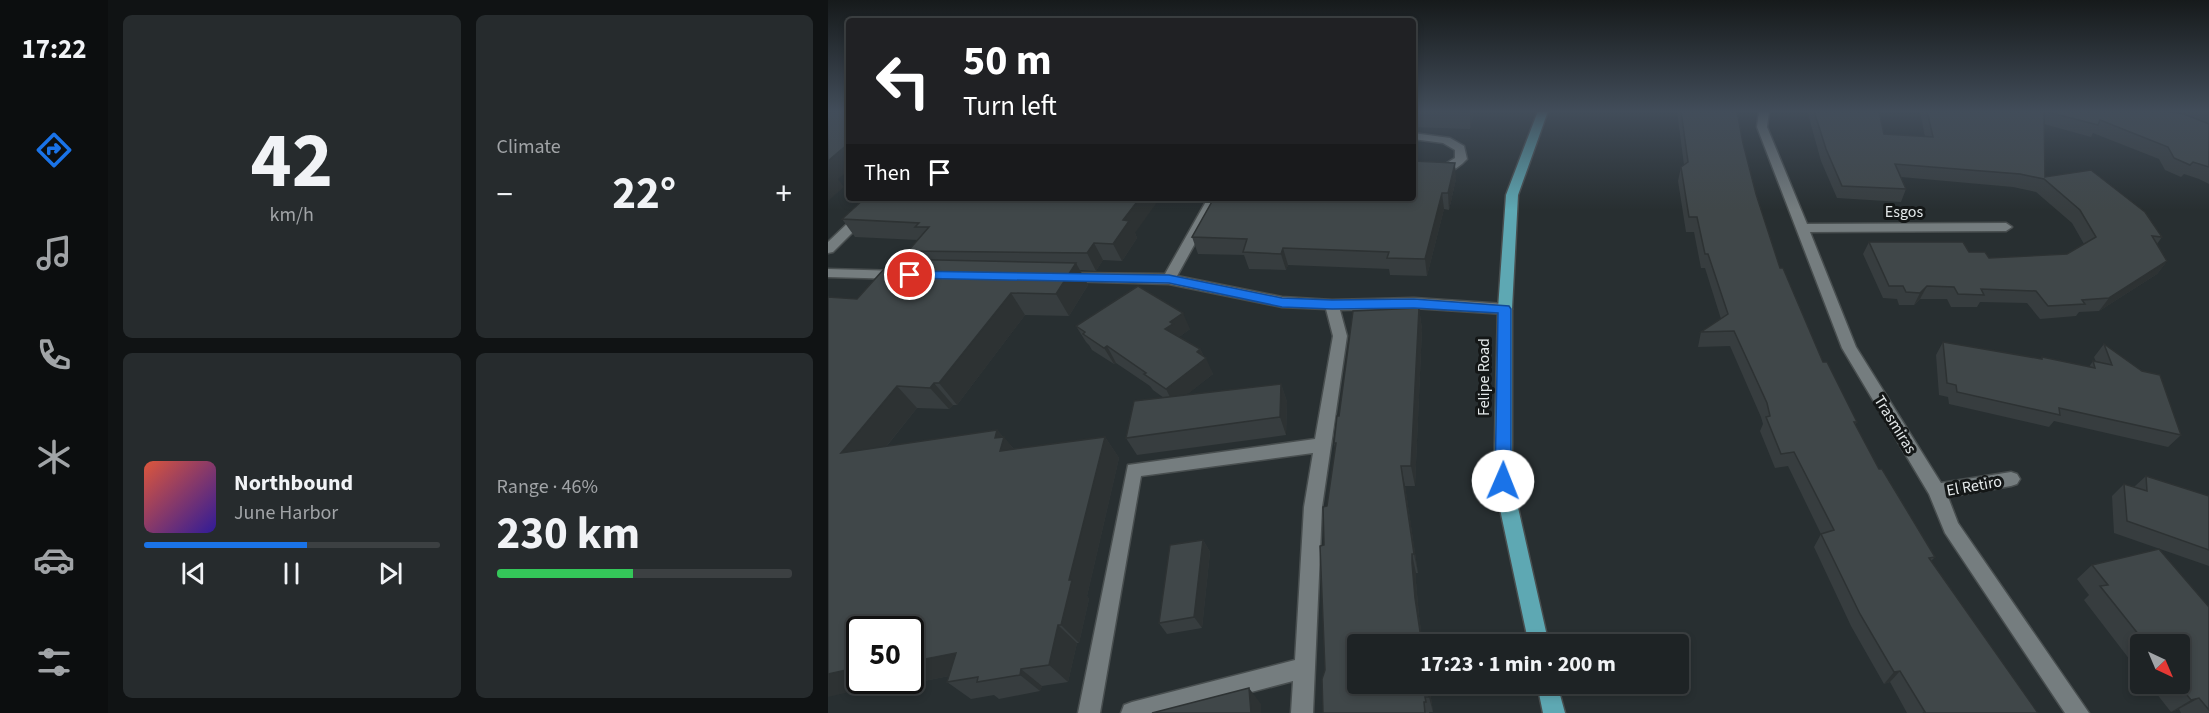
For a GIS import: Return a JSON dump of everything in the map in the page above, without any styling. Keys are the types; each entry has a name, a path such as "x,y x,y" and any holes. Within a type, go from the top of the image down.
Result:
{"main road":[{"name":"Felipe Road","path":"1531,144 1512,195 1504,309 1503,481 1537,634"},
{"path":"1549,694 1554,713"}],"street":[{"path":"1416,173 1430,174 1449,170 1461,159 1460,148 1453,144"},
{"name":"Trasmiras","path":"1769,144 1849,348 1937,491 1952,526 2078,713"},
{"path":"828,249 878,201"},
{"path":"1169,279 1212,201"},
{"name":"Esgos","path":"1802,228 2006,227"},
{"path":"828,273 910,275"},
{"path":"1052,277 1169,279 1282,303 1332,305 1414,303 1504,309"},
{"path":"1302,713 1313,507 1340,336 1332,305"},
{"path":"1089,713 1134,470 1323,445"},
{"name":"El Retiro","path":"1937,491 2011,479"},
{"path":"1132,713 1306,668"}],"building":[{"path":"828,144 846,144 846,146 828,161"},
{"path":"1686,144 1743,144 1756,194 1780,268 1783,268 1823,362 1827,362 1857,422 1854,422 1879,469 1882,469 1935,557 1929,558 2038,713 1923,713 1925,712 1900,671 1894,672 1860,614 1821,534 1834,530 1794,452 1781,454 1766,417 1770,416 1767,403 1734,331 1701,332 1728,314 1708,254 1705,254 1697,217 1689,217 1681,167 1688,162"},
{"path":"1825,144 2045,144 2045,177 2091,170 2145,212 2162,237 2152,236 2167,261 2109,298 2082,300 2085,304 2048,306 2036,291 1981,289 1984,295 1958,294 1954,287 1927,286 1920,293 1906,292 1903,286 1889,286 1869,242 1963,242 1969,252 1985,252 1989,258 2067,254 2096,237 2080,210 2044,179 2020,174 1895,164 1906,189 1842,186"},
{"path":"2161,144 2209,144 2209,167 2193,162 2190,165 2174,158 2168,147"},
{"path":"1416,161 1455,163 1448,193 1442,193 1425,259 1387,258 1389,252 1283,248 1281,254 1243,252 1247,239 1192,237 1212,201 1416,201"},
{"path":"862,201 1138,201 1123,220 1129,221 1113,244 1094,243 1087,253 908,251 929,227 915,227 919,223 842,219"},
{"path":"893,259 1076,263 1056,294 1011,293 939,383 934,383 930,388 897,386 841,453 997,430 995,438 1004,437 1000,451 1105,437 1069,580 1072,580 1061,625 1058,625 1049,665 1021,669 1020,675 977,682 978,677 947,682 956,653 924,659 924,616 846,616 846,670 828,674 828,297 857,299"},
{"path":"1138,286 1183,313 1170,322 1173,324 1165,329 1200,349 1197,352 1206,358 1166,389 1107,346 1104,348 1083,334 1085,332 1076,326"},
{"path":"1419,308 1411,466 1401,466 1414,554 1412,554 1412,563 1420,634 1347,634 1347,694 1429,694 1424,702 1425,713 1323,713 1322,679 1325,670 1320,546 1324,545 1323,507 1327,506 1336,443 1334,443 1337,416 1339,416 1353,311"},
{"path":"1943,342 2042,359 2042,357 2095,368 2093,361 2112,365 2104,344 2142,371 2160,375 2181,435 2059,408 2060,415 1957,392 1956,385 1947,383"},
{"path":"1281,384 1280,417 1126,438 1134,401"},
{"path":"2146,476 2209,496 2209,550 2127,521 2124,484 2147,491"},
{"path":"1203,540 1194,617 1159,623 1170,545"},
{"path":"2159,549 2209,607 2209,710 2199,698 2191,700 2186,694 2190,694 2190,634 2138,634 2100,586 2108,585 2092,565"},
{"path":"1249,688 1251,713 1152,713"}],"route":[{"path":"910,275 1169,279 1282,303 1332,305 1414,303 1504,309 1503,481"}]}
